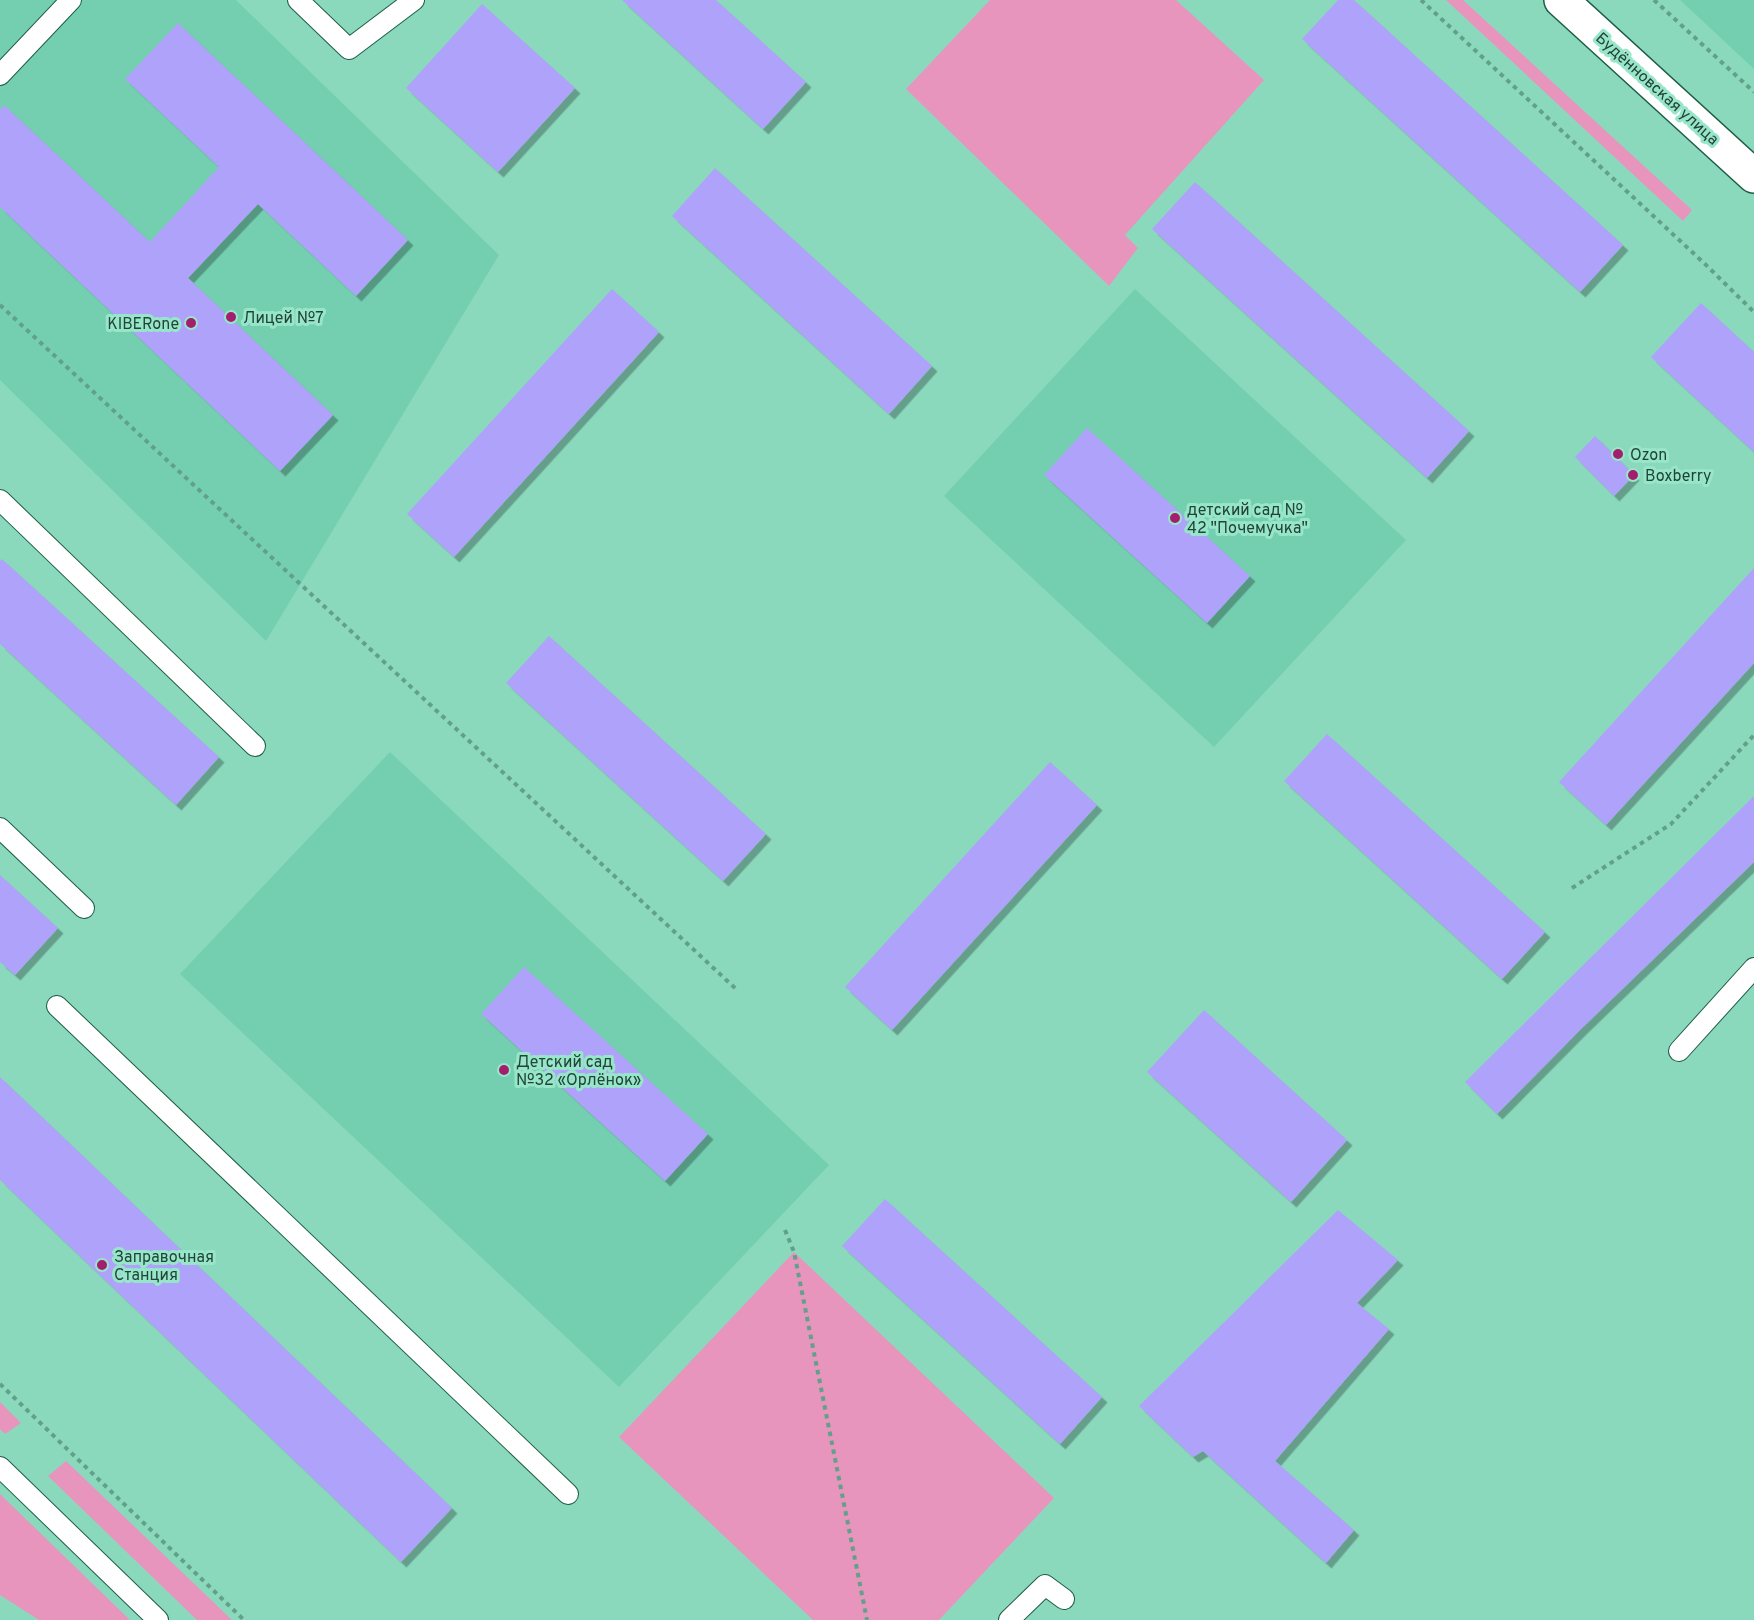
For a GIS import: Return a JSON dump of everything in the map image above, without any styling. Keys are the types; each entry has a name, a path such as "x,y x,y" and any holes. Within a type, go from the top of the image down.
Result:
{"main road":[{"name":"Будённовская улица","path":"1562,0 1754,176"}],"lane":[{"path":"0,75 71,0"},
{"path":"298,0 349,49 414,0"},
{"path":"0,500 255,746"},
{"path":"0,828 84,908"},
{"path":"1679,1051 1754,968"},
{"path":"57,1006 568,1494"},
{"path":"0,1467 158,1620"},
{"path":"1010,1620 1045,1585 1064,1599"}],"path":[{"path":"1421,0 1754,312"},
{"path":"1654,0 1754,92"},
{"path":"0,305 736,989"},
{"path":"1572,888 1671,824 1754,735"},
{"path":"786,1230 794,1252 867,1620"},
{"path":"0,1384 244,1620"}],"shaded area":[{"name":"Лицей №7","path":"0,0 236,0 499,255 266,641 0,380"},
{"path":"990,0 1176,0 1264,80 1125,235 1138,248 1109,286 906,89"},
{"path":"1446,0 1463,0 1692,210 1683,221"},
{"path":"1680,0 1754,0 1754,69"},
{"name":"детский сад № 42 \"Почемучка\"","path":"1135,289 1406,540 1214,747 944,496"},
{"name":"Детский сад №32 «Орлёнок»","path":"390,752 829,1165 619,1387 180,974"},
{"path":"794,1252 1054,1498 939,1620 813,1620 619,1437"},
{"path":"0,1402 21,1423 5,1434 0,1429"},
{"path":"66,1461 232,1620 197,1620 48,1476"},
{"path":"0,1494 130,1620 39,1620 0,1595"}],"building":[{"path":"622,0 716,0 806,82 763,129"},
{"path":"1338,0 1354,0 1623,245 1580,292 1302,39"},
{"path":"482,4 575,88 498,172 406,88"},
{"path":"178,23 408,240 356,296 258,204 188,278 333,415 280,471 0,207 0,110 4,105 150,242 219,167 125,79"},
{"path":"715,168 932,366 889,414 672,216"},
{"path":"1195,182 1469,431 1427,478 1152,229"},
{"path":"612,289 659,332 454,557 407,514"},
{"path":"1701,303 1754,352 1754,452 1651,357"},
{"path":"1087,428 1250,576 1207,623 1044,475"},
{"path":"1595,436 1634,475 1614,496 1575,457"},
{"path":"2,559 219,757 176,805 0,644 0,561"},
{"path":"1754,568 1754,663 1606,825 1559,782"},
{"path":"549,636 766,834 723,881 506,683"},
{"path":"1327,734 1545,932 1502,979 1284,781"},
{"path":"1050,762 1097,805 892,1030 845,987"},
{"path":"1754,796 1754,862 1581,1029 1497,1114 1465,1082"},
{"path":"0,875 58,928 15,975 0,962"},
{"path":"524,967 708,1134 665,1181 481,1014"},
{"path":"1204,1010 1347,1140 1291,1202 1147,1072"},
{"path":"0,1077 452,1508 401,1562 0,1180"},
{"path":"885,1199 1102,1397 1060,1444 842,1246"},
{"path":"1338,1210 1398,1260 1357,1303 1389,1329 1275,1461 1354,1530 1326,1563 1203,1451 1193,1457 1139,1406"}],"place":[{"name":"Лицей №7","path":"231,317"},
{"name":"KIBERone","path":"191,323"},
{"name":"Ozon","path":"1618,454"},
{"name":"Boxberry","path":"1633,475"},
{"name":"детский сад № 42 \"Почемучка\"","path":"1175,518"},
{"name":"Детский сад №32 «Орлёнок»","path":"504,1070"},
{"name":"Заправочная Станция","path":"102,1265"}]}
